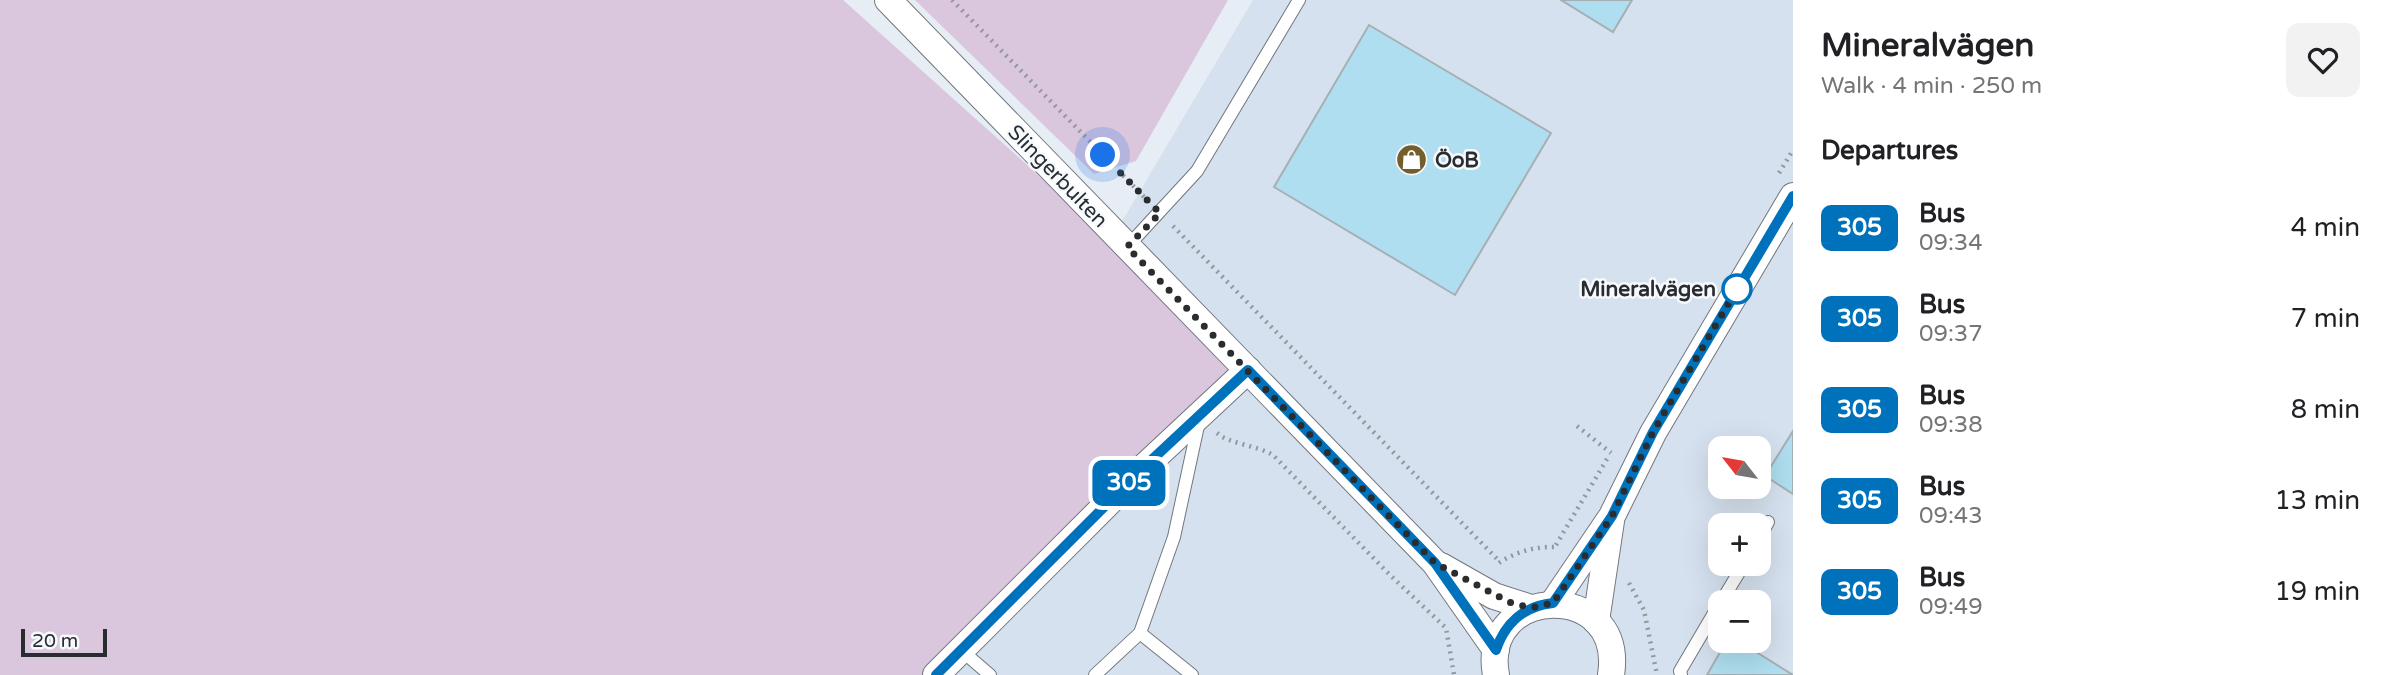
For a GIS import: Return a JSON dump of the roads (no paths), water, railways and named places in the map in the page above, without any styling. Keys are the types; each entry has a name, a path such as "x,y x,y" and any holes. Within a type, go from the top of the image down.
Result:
{"street":[{"name":"Slingerbulten","path":"888,0 1435,563 1496,662"},
{"path":"1496,662 1505,629 1521,613 1542,606 1612,516 1672,399 1793,196"},
{"path":"936,675 1248,370"},
{"path":"1611,675 1613,665 1610,646 1596,621 1612,516"},
{"name":"Slingerbulten","path":"1435,563 1494,596 1542,606 1572,606 1596,621"}],"lane":[{"path":"1127,247 1197,171 1299,0"},
{"path":"1095,675 1140,633 1174,537 1200,414"},
{"path":"1681,675 1680,671 1708,625"},
{"path":"1140,633 1192,675"},
{"path":"961,650 990,675"}],"place":[{"name":"ÖoB","path":"1412,160"},
{"name":"Mineralvägen","path":"1737,289"}]}
